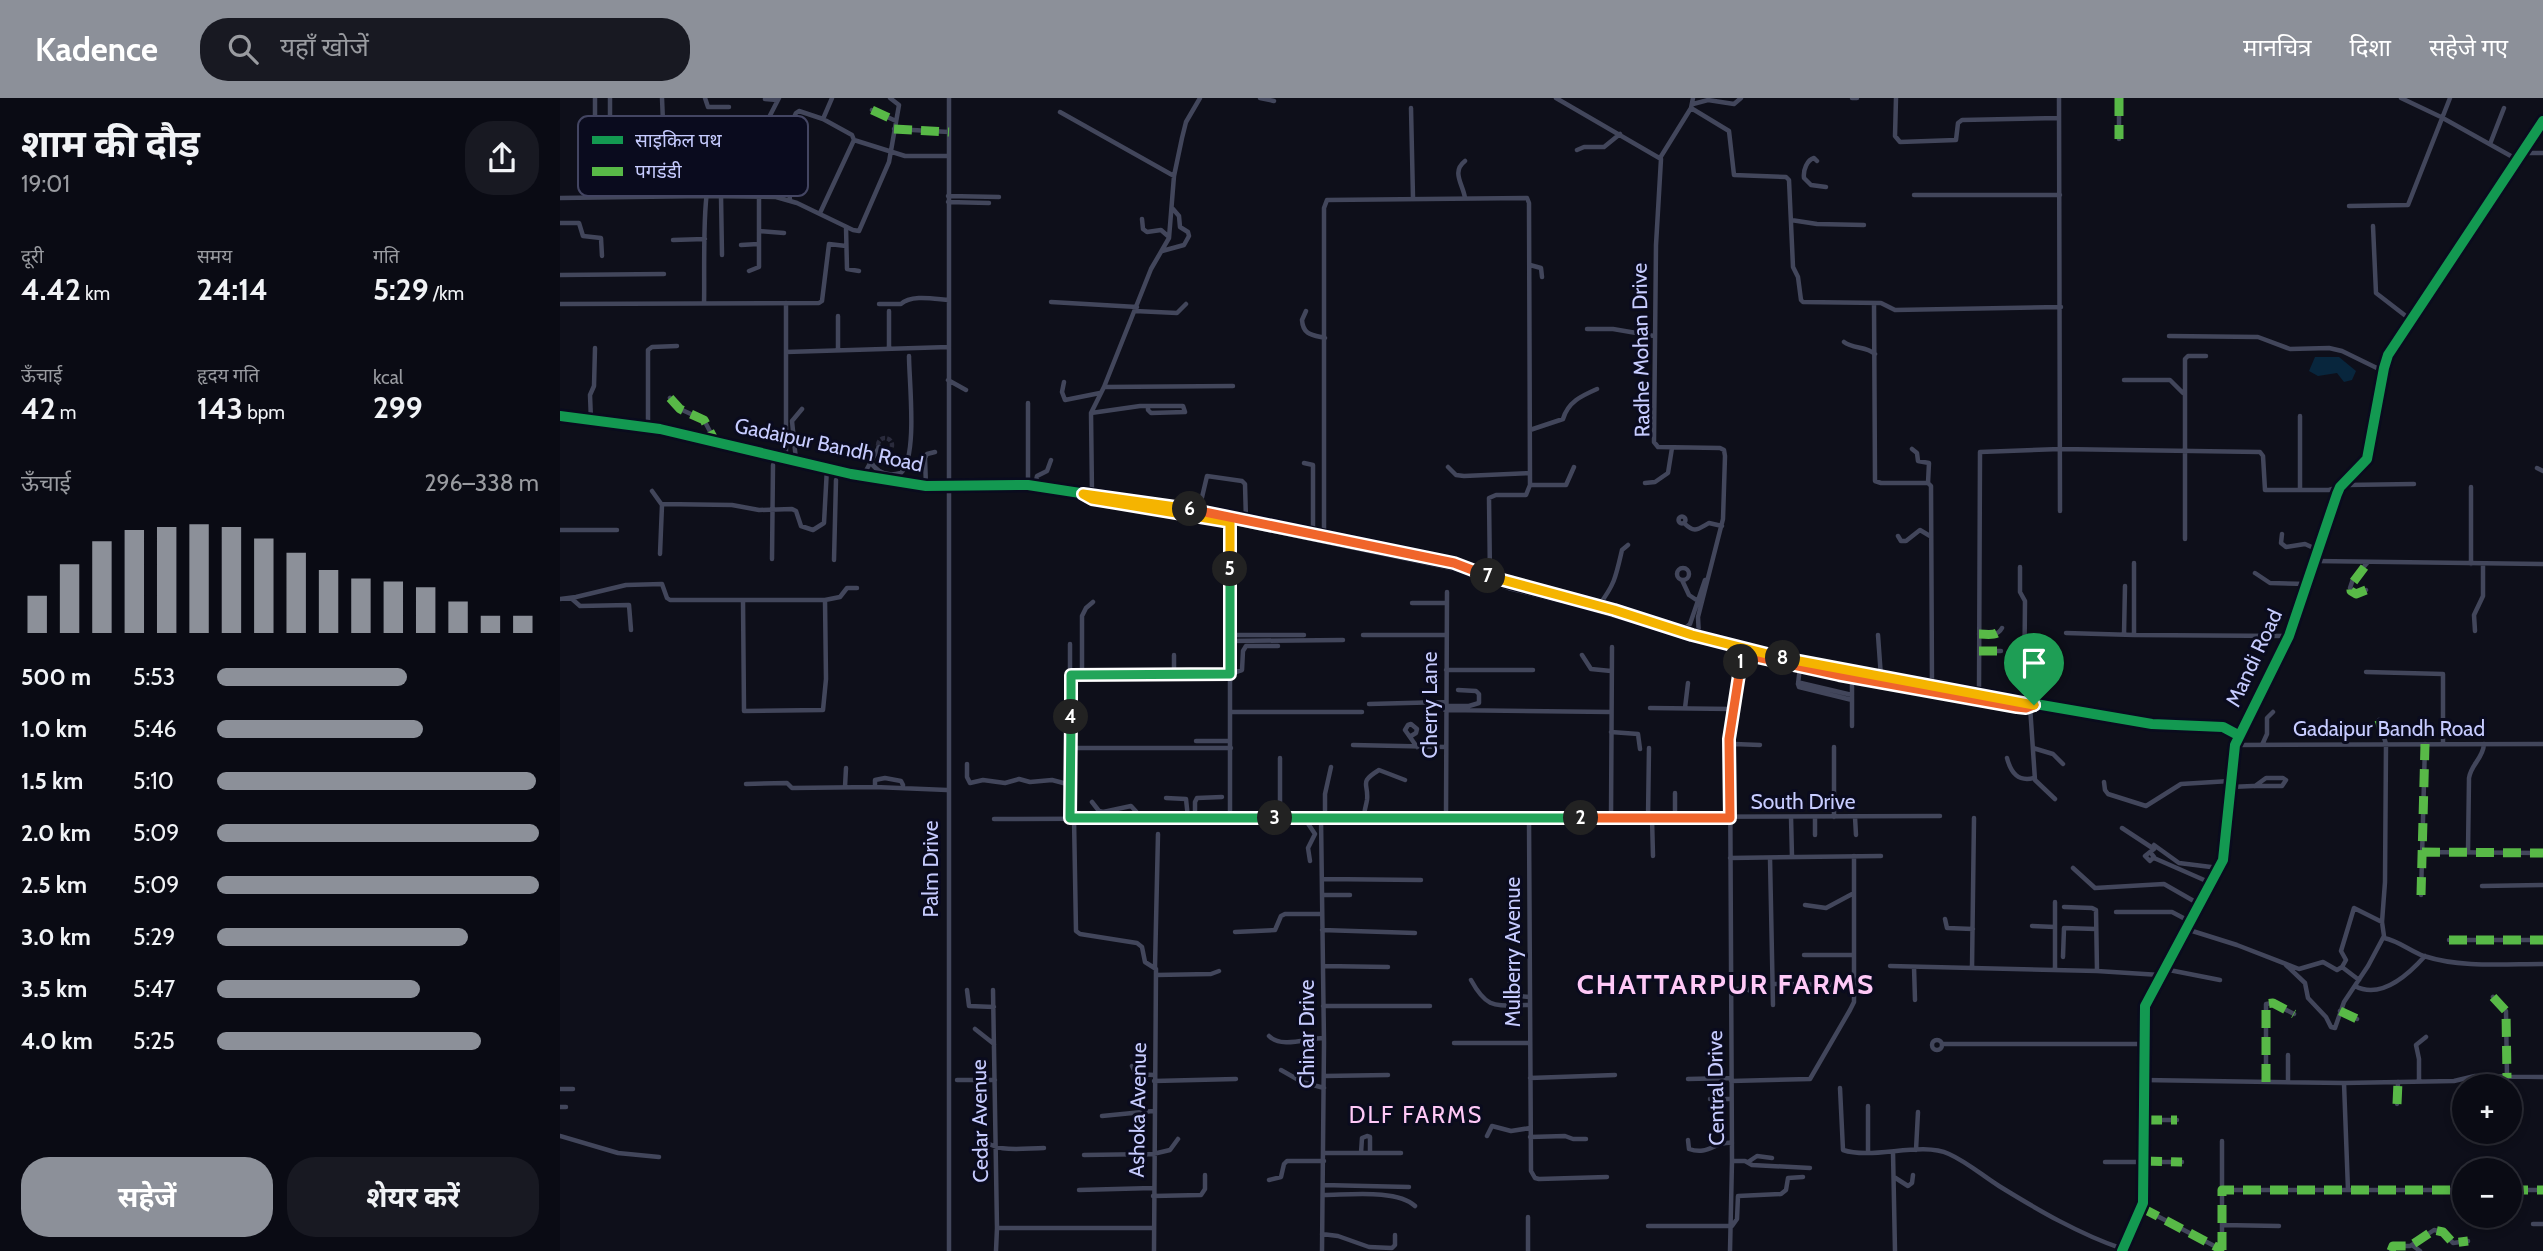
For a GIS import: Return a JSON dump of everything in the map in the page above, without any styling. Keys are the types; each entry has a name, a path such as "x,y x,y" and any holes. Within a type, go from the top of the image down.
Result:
{"street":[{"path":"595,98 595,116"},
{"path":"610,98 610,116"},
{"path":"662,98 663,116"},
{"path":"705,98 708,107 729,107"},
{"path":"823,119 832,98"},
{"path":"722,255 722,196 760,196 790,201 855,231 861,230 888,164 899,104 890,98"},
{"name":"Palm Drive","path":"948,1251 949,98"},
{"path":"1091,494 1091,413 1151,269 1169,237 1174,176 1186,122 1200,98"},
{"path":"1260,98 1274,101"},
{"path":"1556,98 1660,158 1692,103 1708,100 1734,104 1741,98"},
{"path":"1852,98 1857,98"},
{"path":"1896,98 1895,136 1900,142 1956,140 1959,121 1962,120 2059,118"},
{"path":"2059,98 2060,511"},
{"path":"2119,98 2119,139"},
{"path":"2401,98 2518,160"},
{"path":"2349,206 2408,205 2450,98"},
{"path":"765,99 778,99 770,116"},
{"path":"1692,103 1729,131 1734,175 1788,178 1804,175"},
{"path":"1412,108 1413,198"},
{"path":"2490,144 2504,108"},
{"path":"872,110 896,121"},
{"path":"795,116 799,111 823,119 852,135 854,141 820,214"},
{"path":"1060,112 1174,176"},
{"name":"Mandi Road","path":"2122,1250 2142,1208 2145,1006 2220,868 2225,852 2230,784 2238,735 2288,636 2340,487 2367,459 2388,355 2543,121"},
{"path":"894,129 948,132"},
{"path":"1577,150 1583,147 1604,147 1620,134"},
{"path":"854,141 890,153 948,156"},
{"path":"2523,153 2543,153"},
{"name":"Radhe Mohan Drive","path":"1660,158 1654,336 1654,442 1658,447 1713,447 1724,450 1722,526 1697,621 1699,637"},
{"path":"1465,161 1458,173 1465,198"},
{"path":"1810,162 1805,167 1804,175 1811,185 1826,187"},
{"path":"1788,178 1793,267 1797,273 1802,301 1883,303 1895,310 2061,307"},
{"path":"1914,195 2060,195"},
{"path":"560,198 657,196"},
{"path":"705,303 706,196"},
{"path":"749,271 759,267 760,196"},
{"path":"790,196 790,201"},
{"path":"948,199 999,197"},
{"path":"948,199 989,203"},
{"path":"1324,537 1324,208 1327,200 1528,199 1530,485 1526,495 1496,495 1489,499 1491,577"},
{"path":"1162,251 1184,245 1189,236 1188,232 1180,227 1179,216 1172,209"},
{"path":"1142,219 1147,232 1161,230 1169,237"},
{"path":"1791,220 1817,224 1864,225"},
{"path":"560,223 579,223 583,236 601,238 603,256"},
{"path":"2373,226 2376,293 2410,320"},
{"path":"846,227 847,269 859,271"},
{"path":"759,231 784,233"},
{"path":"673,240 705,239"},
{"path":"741,244 758,244"},
{"path":"560,304 821,302 829,244 846,246"},
{"path":"1530,265 1541,268 1542,277"},
{"path":"560,275 664,274"},
{"path":"879,304 901,304 912,299 949,300"},
{"path":"1051,302 1177,313 1186,304"},
{"path":"786,303 786,458"},
{"path":"1874,303 1875,481 1928,483"},
{"path":"1306,311 1302,318 1305,331 1325,338"},
{"path":"889,312 890,349"},
{"path":"838,316 838,351"},
{"path":"1587,329 1613,329 1654,336"},
{"path":"2169,336 2253,337 2290,349 2329,348 2342,351 2383,371"},
{"path":"1844,342 1850,346 1871,350 1876,355"},
{"path":"648,427 648,350 652,347 677,346"},
{"path":"786,352 948,347"},
{"path":"591,420 590,395 594,386 595,348"},
{"path":"870,461 877,471 887,474 901,473 906,466 910,431 908,356"},
{"path":"2185,539 2185,358 2206,356"},
{"path":"948,380 966,390"},
{"path":"2124,380 2169,380 2184,394"},
{"path":"1064,382 1062,392 1065,400 1100,393"},
{"path":"1104,387 1233,386"},
{"path":"1530,430 1563,419 1566,410 1574,401 1597,389"},
{"path":"670,398 680,409 704,420 715,441"},
{"path":"1028,403 1032,486"},
{"path":"1091,413 1148,406 1183,407 1186,410 1181,414 1153,414 1148,410 1148,406"},
{"path":"796,460 792,421 802,409"},
{"name":"Gadaipur Bandh Road","path":"560,416 648,427 863,476 926,486 1032,486 1199,510 1454,563 1491,577 1599,605 1699,637 1809,664 1979,696 2165,726 2223,727 2238,735"},
{"path":"2300,416 2300,489"},
{"path":"863,476 879,447"},
{"path":"1645,483 1655,482 1668,473 1671,468 1672,448"},
{"path":"1912,449 1917,453 1918,461 1929,463 1933,687"},
{"path":"1979,696 1979,453 2060,449 2261,453 2265,490 2329,490 2340,487 2414,484"},
{"path":"926,486 925,458 935,452"},
{"path":"1032,486 1037,476 1047,471 1051,460"},
{"path":"1304,463 1313,465 1313,534"},
{"path":"772,559 773,465"},
{"path":"1448,467 1456,475 1464,476 1530,473"},
{"path":"1530,485 1566,485 1574,467"},
{"path":"824,523 827,468"},
{"path":"2537,468 2543,471"},
{"path":"1199,510 1206,476 1242,481 1245,484 1246,520"},
{"path":"834,560 836,480"},
{"path":"2471,487 2471,564"},
{"path":"652,491 662,504 660,554"},
{"path":"1083,494 1092,499 1230,522 1452,568 1509,588 1582,606 1743,654 1800,667 2020,708 2032,705 2034,778 2037,784 2055,799"},
{"path":"662,504 733,505 796,511 801,526 805,529 817,529 824,523 835,523"},
{"path":"1230,522 1230,818"},
{"path":"1684,523 1696,531 1709,523 1722,526"},
{"path":"560,530 617,530"},
{"path":"1898,536 1900,540 1906,541 1920,530 1931,537"},
{"path":"2282,534 2281,543 2286,547 2303,544 2318,550"},
{"path":"1599,605 1614,583 1622,551 1628,545"},
{"path":"2315,561 2543,564"},
{"path":"2366,590 2356,594 2350,588 2353,579 2369,561"},
{"path":"2134,563 2134,635"},
{"path":"2475,631 2474,615 2483,596 2483,564"},
{"path":"2020,567 2020,592 2025,601 2024,703"},
{"path":"1682,631 1690,624 1709,573"},
{"path":"2255,573 2270,583 2307,584"},
{"path":"1682,580 1689,595 1698,601"},
{"path":"560,598 571,598 626,584 662,584 670,600 825,600 840,597 847,588 857,588"},
{"path":"2124,634 2125,586"},
{"name":"Cherry Lane","path":"1446,818 1447,592"},
{"path":"571,598 580,606 629,605 631,630"},
{"path":"743,600 743,707 748,712 821,711 825,708 825,600"},
{"path":"1082,675 1082,616 1093,602"},
{"path":"1412,603 1447,603"},
{"path":"1979,634 1994,635 2002,628"},
{"path":"2066,633 2288,636"},
{"path":"1229,638 1304,635"},
{"path":"1363,635 1446,635"},
{"path":"1878,635 1881,677"},
{"path":"1229,638 1343,640"},
{"path":"1070,644 1070,785 1076,931 1080,934 1137,943 1142,947 1145,962 1156,968"},
{"path":"1071,675 1230,674 1242,670 1243,648 1246,646 1278,646"},
{"path":"1611,818 1612,647"},
{"path":"1979,651 2001,651"},
{"name":"Central Drive","path":"1730,1251 1731,746 1733,709 1743,654"},
{"path":"1174,655 1174,674"},
{"path":"1582,655 1591,669 1611,671"},
{"path":"1800,667 1799,687 1852,697"},
{"path":"1446,670 1533,670"},
{"path":"2366,672 2443,674 2443,744"},
{"path":"1852,677 1852,726"},
{"path":"1685,708 1688,682"},
{"path":"1445,706 1469,706 1479,703 1480,697 1476,691 1458,690"},
{"path":"1369,704 1611,712"},
{"path":"1650,708 1733,709"},
{"path":"1230,712 1362,712"},
{"path":"2262,745 2267,734 2267,718 2273,712"},
{"path":"2286,965 2305,983 2308,998 2333,1028 2340,1011 2384,938 2382,922 2385,882 2386,744 2379,719"},
{"path":"1611,732 1639,734 1640,749"},
{"path":"1411,736 1417,747"},
{"path":"1196,741 1230,741"},
{"path":"2421,895 2425,744"},
{"path":"2468,852 2469,778 2471,769 2482,755 2484,744"},
{"name":"Gadaipur Bandh Road","path":"2235,745 2543,744"},
{"path":"1353,745 1446,747"},
{"path":"1731,746 1760,745"},
{"path":"1834,747 1834,817"},
{"path":"1071,748 1230,748"},
{"path":"1649,748 1653,856"},
{"path":"2033,748 2053,754 2063,764"},
{"path":"1280,758 1280,818"},
{"path":"2007,758 2015,775 2025,780 2034,778"},
{"path":"967,764 967,778 970,783 983,780 1006,783 1018,779 1030,782 1052,780 1070,785"},
{"name":"Chinar Drive","path":"1322,1251 1324,1038 1321,878 1325,794 1331,767"},
{"path":"845,788 846,768"},
{"path":"1364,818 1367,797 1365,786 1368,778 1379,770 1405,779"},
{"path":"875,787 875,780 880,778 901,781 903,785"},
{"path":"2104,782 2108,794 2144,806 2181,784 2230,784 2255,786 2282,786 2286,780 2266,778 2255,786"},
{"path":"746,784 787,783 792,788 947,790"},
{"path":"1675,793 1675,818"},
{"path":"1191,818 1197,798 1222,797"},
{"path":"1166,798 1186,799 1191,818"},
{"path":"1092,802 1103,812 1131,806 1142,818"},
{"name":"South Drive","path":"994,819 1940,816"},
{"path":"1791,817 1792,857"},
{"path":"1815,817 1815,835"},
{"path":"1855,817 1856,835"},
{"path":"1305,818 1315,834 1308,848 1310,861"},
{"name":"Mulberry Avenue","path":"1528,818 1531,1171 1535,1178 1607,1177"},
{"path":"1972,968 1974,818"},
{"path":"2122,828 2154,849 2150,852 2154,854 2154,859 2211,883"},
{"name":"Ashoka Avenue","path":"1154,1251 1153,1111 1158,834"},
{"path":"2154,845 2179,863 2220,868"},
{"path":"2422,852 2543,853"},
{"path":"1688,1079 1810,1079 1854,1002 1854,856"},
{"path":"1730,858 1881,856"},
{"path":"1770,858 1773,1004"},
{"path":"2073,869 2095,888 2164,884 2199,904"},
{"path":"1321,878 1421,880"},
{"path":"2482,886 2543,885"},
{"path":"1805,905 1826,908 1854,893"},
{"path":"1322,895 1350,895"},
{"path":"2055,902 2055,970"},
{"path":"2064,907 2096,910 2097,971"},
{"path":"2185,929 2238,945 2301,970 2323,962 2337,971 2346,960 2341,951 2354,908 2382,922"},
{"path":"2116,912 2172,912 2189,921"},
{"path":"1235,932 1275,930 1281,916 1285,914 1322,914"},
{"path":"1945,919 1947,928 1973,929"},
{"path":"2032,926 2055,927"},
{"path":"2063,957 2064,928 2096,929"},
{"path":"1322,930 1415,933"},
{"path":"2384,938 2425,956 2462,963 2543,964"},
{"path":"2449,940 2543,940"},
{"path":"1804,955 1853,955"},
{"path":"2355,986 2371,990 2389,985 2408,974 2425,956"},
{"path":"1323,966 1388,967"},
{"path":"1890,966 2162,972 2220,979"},
{"path":"1914,967 1915,1000"},
{"path":"2342,967 2358,980"},
{"path":"1156,975 1211,975 1219,971"},
{"path":"1471,980 1482,999 1490,1004 1529,1005"},
{"path":"1510,982 1512,995 1529,997"},
{"path":"1731,989 1747,989 1754,993 1757,984"},
{"path":"1773,984 1853,985"},
{"path":"967,990 969,1006 994,1007"},
{"name":"Cedar Avenue","path":"993,990 998,1228 996,1251"},
{"path":"2493,997 2505,1010 2507,1074"},
{"path":"2266,1082 2266,1004 2273,1003 2294,1014"},
{"path":"1323,1006 1430,1006"},
{"path":"2340,1011 2357,1020"},
{"path":"975,1029 995,1045"},
{"path":"1269,1036 1276,1042 1284,1043 1324,1038"},
{"path":"2418,1080 2419,1059 2416,1046 2426,1037"},
{"path":"1454,1043 1529,1043"},
{"path":"1942,1044 2143,1044"},
{"path":"2288,1055 2288,1082"},
{"path":"1132,1066 1136,1074 1154,1078 1236,1079"},
{"path":"1281,1070 1302,1082 1324,1088"},
{"path":"1324,1076 1388,1075"},
{"path":"1530,1078 1615,1075"},
{"path":"2522,1078 2543,1077"},
{"path":"957,1080 995,1080"},
{"path":"2144,1080 2344,1083 2452,1080"},
{"path":"2397,1104 2398,1082"},
{"path":"2344,1083 2348,1190"},
{"path":"1840,1088 1842,1149 1868,1152 1916,1150 1950,1154 2039,1210 2122,1250"},
{"path":"560,1089 573,1089"},
{"path":"1710,1099 1731,1099"},
{"path":"1868,1106 1868,1152"},
{"path":"1102,1116 1153,1111"},
{"path":"1916,1150 1918,1112"},
{"path":"2144,1120 2178,1120"},
{"path":"1487,1136 1492,1126 1506,1131 1530,1128"},
{"path":"560,1136 618,1153 659,1157"},
{"path":"1362,1153 1362,1138 1367,1136 1370,1137 1370,1153"},
{"path":"1531,1137 1565,1136 1586,1139"},
{"path":"979,1137 987,1145 996,1148 1044,1148"},
{"path":"1084,1155 1153,1154 1170,1150 1178,1139"},
{"path":"1688,1140 1689,1149 1692,1151 1710,1150 1722,1142 1732,1143"},
{"path":"2142,1208 2223,1250 2222,1142"},
{"path":"1893,1152 1895,1251"},
{"path":"1324,1153 1401,1153"},
{"path":"1748,1162 1757,1156 1772,1158"},
{"path":"1269,1180 1280,1177 1285,1162 1324,1161"},
{"path":"1732,1161 1748,1162 1753,1166 1810,1168"},
{"path":"2105,1162 2182,1161"},
{"path":"1153,1196 1201,1195 1205,1189 1205,1175"},
{"path":"1894,1177 1908,1186 1912,1183 1913,1175"},
{"path":"1730,1236 1737,1219 1738,1196 1781,1194 1786,1190 1788,1178 1803,1177"},
{"path":"1323,1185 1409,1187"},
{"path":"1079,1189 1153,1188"},
{"path":"2222,1189 2452,1190"},
{"path":"2522,1190 2543,1190"},
{"path":"1323,1195 1395,1196 1409,1199 1415,1206"},
{"path":"1528,1217 1528,1251"},
{"path":"2533,1224 2543,1224"},
{"path":"2222,1225 2279,1226"},
{"path":"1648,1226 1730,1226"},
{"path":"998,1228 1153,1228"},
{"path":"2391,1251 2393,1246 2412,1245 2434,1230 2443,1232 2453,1243 2468,1241"},
{"path":"1322,1234 1338,1236 1369,1247 1392,1248 1395,1245 1395,1235"},
{"path":"2412,1245 2420,1251"}],"water":[{"path":"2315,357 2339,357 2356,371 2352,380 2344,382 2337,373 2318,376 2309,371"}],"tunnel":[{"path":"885,438 890,440 892,445 890,450 885,452 880,450 878,445 880,440 885,438"}],"marked path":[{"path":"2119,98 2119,139"},
{"path":"872,110 896,121"},
{"path":"894,129 949,132"},
{"path":"670,398 680,409 704,420 715,441"},
{"path":"2366,590 2356,594 2351,591 2351,585 2369,561"},
{"path":"1979,634 1995,634 2002,628"},
{"path":"1979,651 2001,651"},
{"path":"2379,720 2386,744"},
{"path":"2421,895 2425,744"},
{"path":"2422,852 2543,853"},
{"path":"2449,940 2543,940"},
{"path":"2493,997 2506,1011 2507,1074"},
{"path":"2266,1082 2266,1004 2273,1003 2294,1014"},
{"path":"2340,1011 2357,1019"},
{"path":"2397,1104 2398,1082"},
{"path":"2144,1120 2177,1120"},
{"path":"2144,1161 2182,1162"},
{"path":"2222,1250 2222,1190 2452,1190"},
{"path":"2522,1190 2543,1190"},
{"path":"2142,1208 2224,1251"},
{"path":"2391,1251 2393,1246 2410,1246 2434,1230 2443,1232 2453,1243 2468,1241"}],"cycle path":[{"path":"2122,1251 2143,1203 2145,1006 2223,860 2235,745 2289,636 2340,487 2367,459 2388,355 2543,121"},
{"path":"560,416 660,429 851,474 926,486 1028,485 1230,516 1453,563 1493,578 1614,610 1692,635 1809,665 2152,724 2223,727 2238,735"}],"district":[{"name":"CHATTARPUR FARMS","path":"1726,984"},
{"name":"DLF FARMS","path":"1416,1115"}],"route":[{"path":"1083,494 1199,510 1454,563 1493,578 1599,605 1692,635 1770,655 2034,705 2017,707 1839,675 1743,654 1729,739 1730,818 1070,818 1071,675 1230,674 1230,522 1092,499 1083,494"}]}
